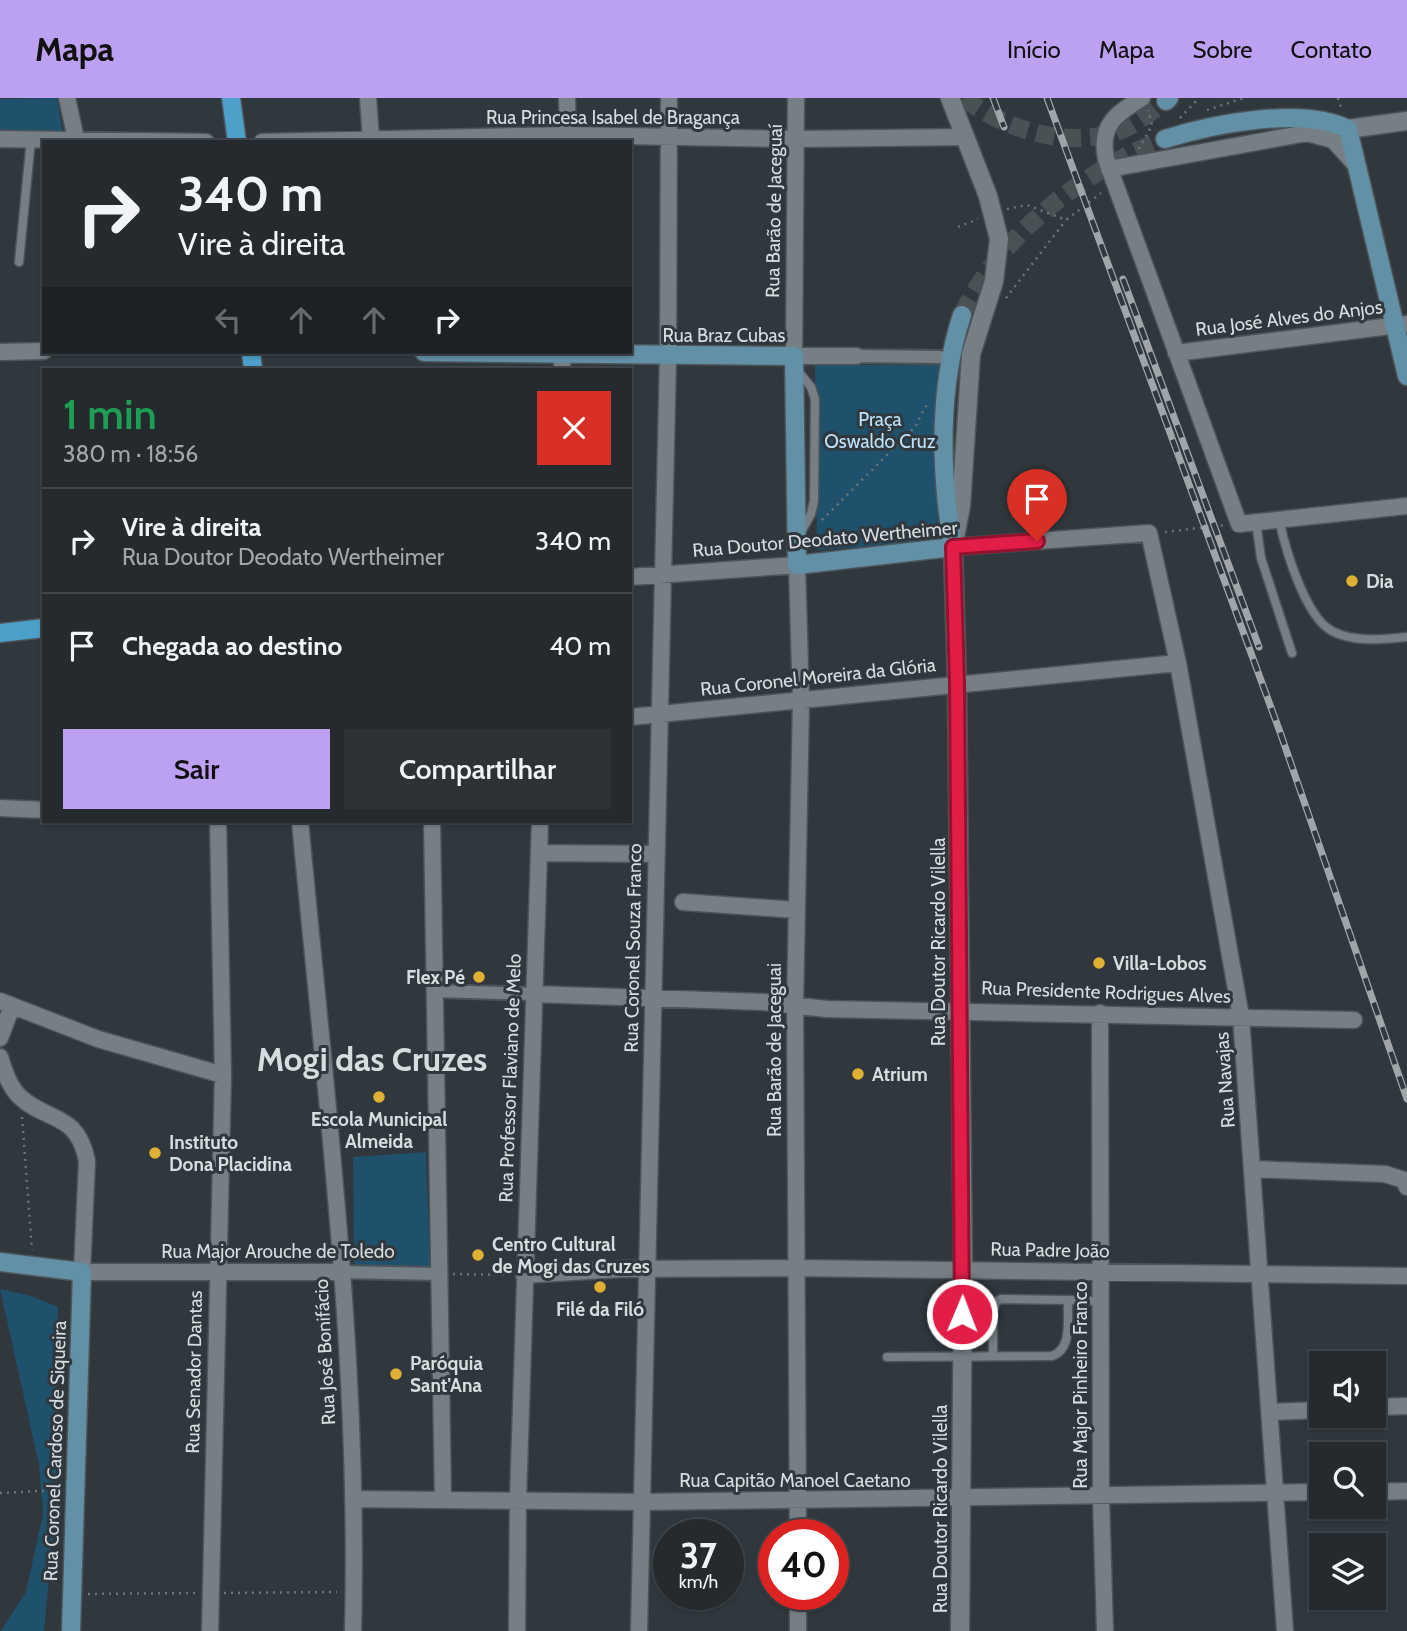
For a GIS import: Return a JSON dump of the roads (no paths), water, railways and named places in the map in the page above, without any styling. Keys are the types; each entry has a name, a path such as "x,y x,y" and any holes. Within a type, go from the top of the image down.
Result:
{"main road":[{"path":"231,98 237,140"},
{"path":"1165,139 1235,125 1304,118 1330,120 1348,129 1355,164 1401,325 1407,376"},
{"path":"953,547 944,495 945,437 950,373 962,315"},
{"name":"Rua Braz Cubas","path":"470,354 562,358 668,356 794,361"},
{"name":"Rua Barão de Jaceguaí","path":"794,361 799,535 797,565"},
{"name":"Rua Doutor Deodato Wertheimer","path":"797,565 953,547"},
{"path":"0,632 42,628"},
{"name":"Rua Major Arouche de Toledo","path":"0,1262 82,1272"},
{"name":"Rua Major Arouche de Toledo","path":"33,1265 65,1280 76,1296 80,1315"},
{"name":"Rua Coronel Cardoso de Siqueira","path":"71,1631 82,1272"}],"street":[{"path":"0,139 67,140 67,98"},
{"path":"368,98 372,139"},
{"path":"567,98 568,138"},
{"name":"Rua Coronel Souza Franco","path":"639,1631 660,575 668,356 669,98"},
{"name":"Rua Barão de Jaceguaí","path":"794,361 796,98"},
{"name":"Rua Doutor Ricardo Vilella","path":"950,98 993,212 999,239 998,265 971,354 961,506 953,547 957,683 962,1269 960,1631"},
{"path":"1142,98 1116,114 1107,127 1104,149 1239,524 1407,506"},
{"path":"1348,129 1407,121"},
{"path":"1112,176 1296,133 1317,134 1333,140 1355,164"},
{"name":"Rua Princesa Isabel de Bragança","path":"335,140 965,137"},
{"name":"Rua José Alves do Anjos","path":"1176,353 1401,325"},
{"path":"0,352 42,351"},
{"name":"Rua Braz Cubas","path":"794,361 856,356 940,357"},
{"name":"Rua Doutor Deodato Wertheimer","path":"953,547 1149,533"},
{"name":"Rua Navajas","path":"1149,533 1178,663 1241,1017 1285,1631"},
{"name":"Rua Doutor Deodato Wertheimer","path":"632,578 797,565"},
{"name":"Rua Barão de Jaceguai","path":"797,565 802,702 795,1006 798,1519"},
{"name":"Rua Coronel Moreira da Glória","path":"632,716 802,702 957,683 1178,663"},
{"path":"0,808 42,810"},
{"name":"Rua Senador Dantas","path":"210,1631 223,1075 218,823"},
{"name":"Rua José Bonifácio","path":"300,823 342,1272 353,1499 353,1631"},
{"path":"432,823 437,991 443,1500"},
{"name":"Rua Professor Flaviano de Melo","path":"517,1631 524,1275 540,823"},
{"path":"539,853 655,854"},
{"path":"683,902 796,910"},
{"name":"Rua Presidente Rodrigues Alves","path":"437,991 653,997 795,1006 1354,1020"},
{"path":"0,1038 6,1003 98,1039 223,1075"},
{"name":"Rua Major Pinheiro Franco","path":"1100,1013 1101,1498 1105,1631"},
{"path":"0,1057 3,1069 20,1097 64,1121 77,1133 85,1148 88,1161 82,1272"},
{"path":"1253,1169 1385,1174 1404,1180 1407,1186"},
{"name":"Rua Padre João","path":"524,1275 648,1268 796,1268 1407,1276"},
{"name":"Rua Major Arouche de Toledo","path":"82,1272 439,1274"},
{"path":"1386,1407 1407,1406"},
{"path":"1270,1412 1309,1410"},
{"path":"1386,1492 1407,1491"},
{"name":"Rua Capitão Manoel Caetano","path":"353,1499 642,1502 961,1500 1309,1492"},
{"path":"798,1610 799,1631"}],"lane":[{"path":"19,262 31,139"},
{"path":"1279,519 1300,584 1321,624 1350,638 1407,637"},
{"path":"1256,522 1261,558 1292,653"},
{"path":"993,1356 993,1311 996,1302 1002,1299 1100,1301"},
{"path":"887,1357 961,1358 1059,1354 1066,1343 1068,1300"}],"tunnel":[{"path":"964,98 980,109 1018,127 1039,134 1081,138 1121,130 1139,121 1166,101"},
{"path":"962,315 978,286 998,259 1047,209 1105,168 1165,139"}],"railway":[{"path":"993,98 1004,127"},
{"path":"1047,98 1280,732 1407,1099"},
{"path":"1123,279 1259,647"}],"place":[{"name":"Dia","path":"1352,581"},
{"name":"Villa-Lobos","path":"1099,963"},
{"name":"Flex Pé","path":"479,977"},
{"name":"Atrium","path":"858,1074"},
{"name":"Escola Municipal Almeida","path":"379,1097"},
{"name":"Instituto Dona Placidina","path":"155,1153"},
{"name":"Centro Cultural de Mogi das Cruzes","path":"478,1255"},
{"name":"Filé da Filó","path":"600,1287"},
{"name":"Paróquia Sant'Ana","path":"396,1374"}],"district":[{"name":"Mogi das Cruzes","path":"372,1059"}],"park label":[{"name":"Praça Oswaldo Cruz","path":"880,430"}]}
